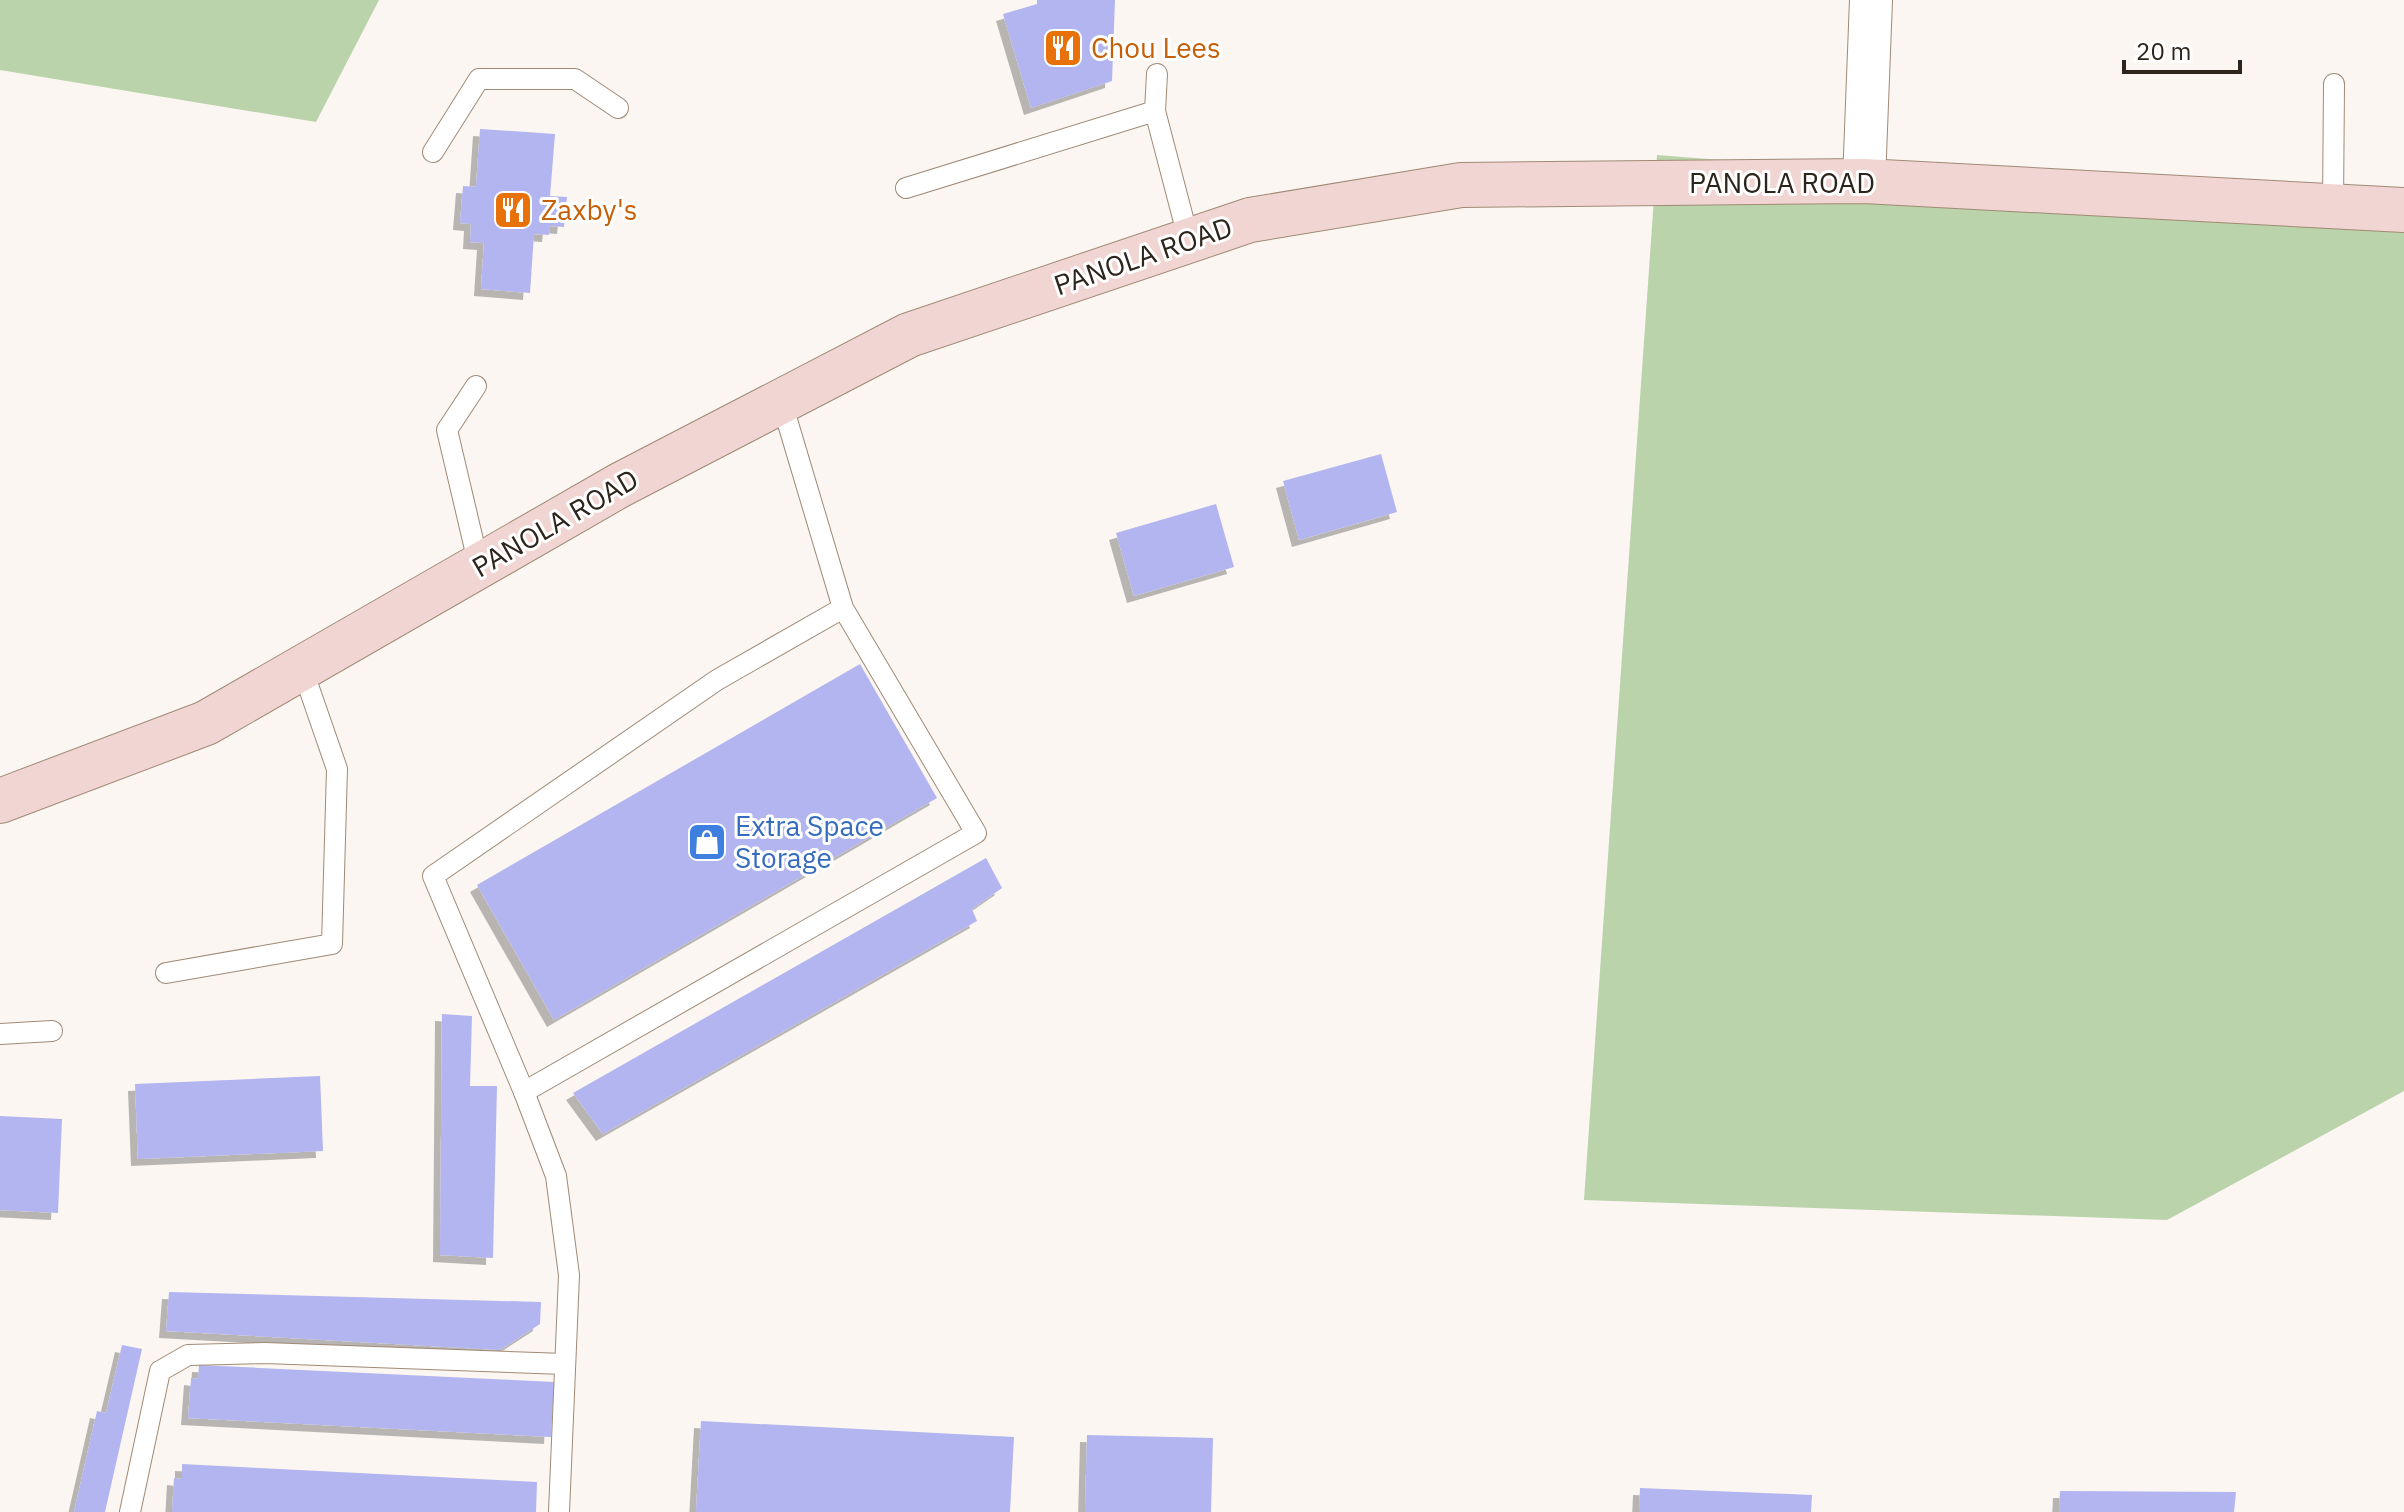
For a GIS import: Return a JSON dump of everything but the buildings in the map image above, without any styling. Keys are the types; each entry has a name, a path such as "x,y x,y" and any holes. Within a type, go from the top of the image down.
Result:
{"main road":[{"name":"PANOLA ROAD","path":"0,801 206,723 620,485 909,335 1250,220 1461,185 1864,181 2404,210"}],"street":[{"path":"1864,181 1871,0"}],"lane":[{"path":"1157,74 1155,111 1189,241"},
{"path":"433,152 479,79 575,79 618,108"},
{"path":"2333,206 2334,84"},
{"path":"906,188 1155,111"},
{"path":"476,386 447,430 479,566"},
{"path":"524,1092 976,833 843,608 781,400"},
{"path":"559,1512 569,1275 556,1176 433,876 717,680 843,608"},
{"path":"166,973 332,944 337,769 302,668"},
{"path":"0,1034 52,1031"},
{"path":"130,1512 160,1371 188,1355 265,1353 565,1364"}],"green space":[{"path":"0,0 379,0 316,122 0,70"},
{"path":"1657,155 2404,212 2404,1091 2167,1220 1584,1200"}],"place":[{"name":"Chou Lees","path":"1063,48"},
{"name":"Zaxby's","path":"513,210"},
{"name":"Extra Space Storage","path":"707,842"}]}
